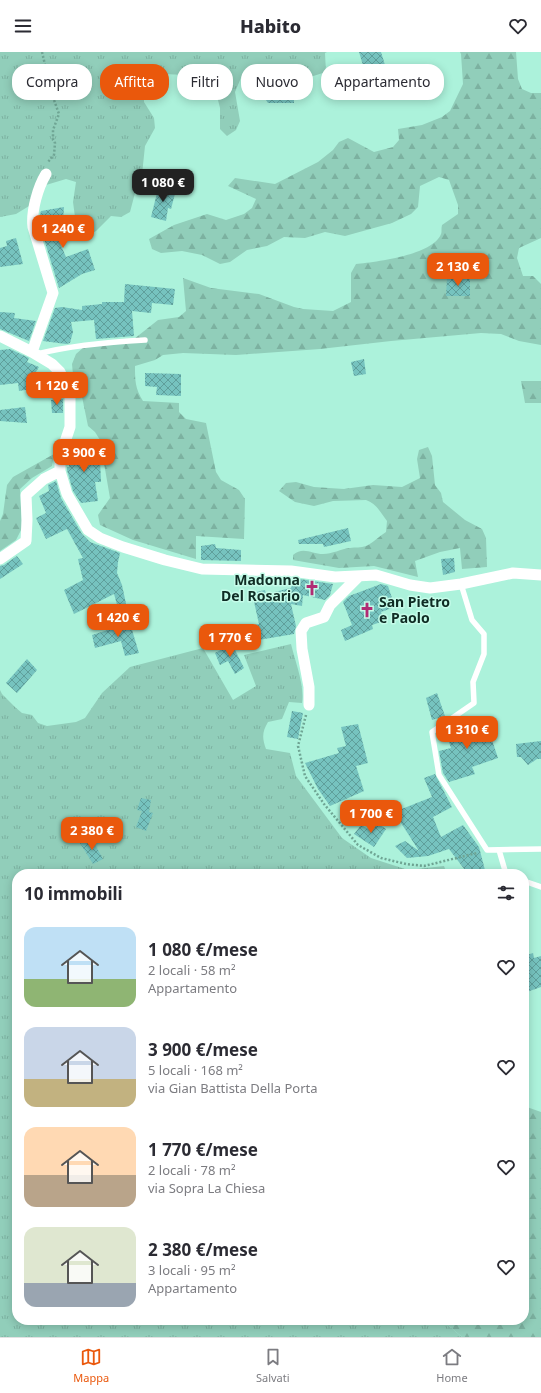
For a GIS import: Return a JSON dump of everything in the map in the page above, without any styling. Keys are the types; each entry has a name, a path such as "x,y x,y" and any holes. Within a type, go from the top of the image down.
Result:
{"street":[{"path":"34,353 53,293 33,227 32,217 42,181 46,174"},
{"path":"0,336 34,353 52,364 60,372 70,397 70,427 60,457 60,471 67,494 88,530 100,538 165,560 202,569 291,571 335,576 376,575 410,586 430,588 461,584 513,574 541,575"},
{"path":"0,559 26,541 28,520 26,495 44,479 60,471"},
{"path":"309,705 309,687 302,649 301,631 306,623 324,617 330,605 359,576"}],"lane":[{"path":"34,353 97,343 145,340"},
{"path":"461,584 472,620 484,634 484,654 473,682 474,703 432,732 439,774 487,850 541,849"},
{"path":"499,850 505,869"},
{"path":"529,883 541,887"}],"path":[{"path":"42,52 46,69 49,74 48,94 54,100 59,114 53,130 53,140 55,143 54,155 48,163 46,174"},
{"path":"309,705 298,746 305,776 324,804 358,845 381,858 406,864 424,866 487,850"}],"green space":[{"path":"0,52 327,52 325,53 326,64 321,64 321,74 313,76 313,64 241,64 241,78 235,92 240,121 236,130 227,136 220,129 220,108 218,100 233,100 233,64 177,64 177,74 169,74 169,64 100,64 100,100 144,100 154,118 155,128 145,146 141,184 135,193 130,212 121,217 111,216 96,231 86,237 77,232 73,202 76,182 66,179 46,185 34,203 16,214 0,217"},
{"path":"460,52 516,52 518,79 522,89 531,93 541,93 541,238 519,248 517,258 523,276 533,276 541,284 541,345 519,341 501,334 481,333 320,349 236,355 183,353 163,355 155,360 135,366 136,384 143,401 179,403 179,412 186,419 206,423 216,472 221,480 239,490 245,499 244,539 196,536 196,559 133,540 100,525 98,515 110,498 100,440 95,432 88,426 79,382 73,375 72,364 76,354 84,347 129,343 158,320 179,317 186,311 183,278 211,288 259,294 303,309 333,311 351,302 351,273 356,264 403,256 427,247 436,241 441,234 442,225 458,214 458,205 449,180 439,177 420,186 418,207 411,214 392,223 345,236 325,232 305,238 284,237 267,246 247,250 230,262 220,264 202,255 182,251 161,253 152,249 149,239 174,225 207,214 226,220 244,214 252,208 256,199 228,186 235,178 275,184 318,162 333,150 339,142 348,138 374,152 393,147 399,140 398,129 422,125 442,117 450,111 463,84"},
{"path":"521,381 541,381 541,403 525,403"},
{"path":"428,447 432,456 435,485 441,493 443,502 465,520 482,529 486,538 487,567 462,569 460,548 440,552 415,561 418,577 374,566 339,568 293,560 293,555 300,551 326,554 366,546 386,532 387,521 370,501 366,500 333,501 314,506 295,502 279,491 286,483 296,482 314,487 344,489 373,485 402,487 420,478 417,459 419,450"},
{"path":"54,454 52,466 32,478 20,489 22,528 16,540 0,551 0,521 3,514 7,485 13,477"},
{"path":"291,644 301,681 303,696 302,703 289,702 282,719 268,722 263,735 266,749 290,753 296,776 342,838 371,858 405,869 12,869 12,1325 448,1325 462,1337 0,1337 0,690 15,707 22,713 32,715 38,723 47,726 76,722 85,718 102,693 130,667 203,648 233,700 256,686 244,655"},
{"path":"444,866 445,869 417,869"},
{"path":"529,1108 541,1112 541,1337 462,1337 448,1325 529,1325"}],"building":[{"path":"359,52 381,52 385,64 363,64"},
{"path":"266,100 294,100 294,103 268,103"},
{"path":"159,185 176,190 171,209 168,208 166,221 151,217"},
{"path":"64,207 63,220 68,231 56,234 66,257 88,249 95,270 82,274 59,288 40,226 40,215 41,211"},
{"path":"16,238 23,264 0,267 0,248 7,246 6,241"},
{"path":"447,278 470,278 470,296 446,296"},
{"path":"125,284 175,289 173,305 152,303 151,313 132,311 134,336 96,339 94,320 71,322 73,332 70,343 66,344 43,341 55,308 62,307 82,310 82,306 102,304 102,302 124,302"},
{"path":"0,312 15,313 14,318 36,321 29,341 0,329"},
{"path":"10,349 29,358 27,362 39,367 34,375 37,376 31,389 19,391 18,383 0,385 0,350"},
{"path":"364,359 366,374 354,376 351,362"},
{"path":"145,373 181,374 181,396 156,395 157,387 145,386"},
{"path":"63,399 63,413 52,413 51,400"},
{"path":"25,407 27,423 0,421 0,410"},
{"path":"91,443 93,459 100,459 101,482 95,482 98,501 81,503 73,491 67,470 67,467 69,467 69,453 72,445"},
{"path":"56,481 61,498 82,534 90,542 120,553 117,573 122,585 128,613 120,615 114,594 74,614 64,590 83,580 78,559 83,558 67,529 46,539 36,518 46,513 39,496 49,491 48,485"},
{"path":"348,528 351,541 324,547 323,544 299,544 298,540"},
{"path":"215,544 216,548 241,550 241,561 201,560 201,546"},
{"path":"17,556 23,564 0,579 0,566"},
{"path":"454,558 455,572 443,575 441,559"},
{"path":"293,578 333,584 330,595 325,600 303,595 302,606 291,604 296,626 294,634 253,641 250,626 259,624 252,593 265,590 266,594 291,588"},
{"name":"San Pietro e Paolo","path":"381,584 388,586 395,607 381,612 384,621 372,625 373,629 345,641 341,630 352,625 343,602 349,596"},
{"path":"129,620 139,653 125,656 121,641 95,648 92,635 108,630 106,626"},
{"path":"232,644 244,668 235,674 228,661 220,665 215,653"},
{"path":"27,659 37,670 17,693 6,683"},
{"path":"437,693 445,716 432,720 426,698"},
{"path":"292,711 303,713 298,739 287,737"},
{"path":"482,717 487,732 489,731 498,758 472,767 475,774 449,782 443,773 439,751 451,748 445,730"},
{"path":"358,724 368,763 356,766 364,791 330,806 318,789 305,763 339,753 337,748 346,746 341,727"},
{"path":"541,741 541,759 537,759 528,765 521,757 517,757 516,744"},
{"path":"435,774 452,807 433,817 441,837 463,825 479,847 485,869 464,869 449,849 428,856 407,858 395,846 405,841 419,851 394,812 432,797 424,778"},
{"path":"141,798 151,800 149,812 153,813 146,831 136,827 142,811 137,810"},
{"path":"375,822 386,829 374,847 354,834 361,825 370,830"},
{"path":"91,837 103,859 93,864 80,843"},
{"path":"533,953 534,958 541,956 541,987 529,991 529,954"}],"place":[{"name":"Madonna Del Rosario","path":"312,588"},
{"name":"San Pietro e Paolo","path":"367,610"}]}
